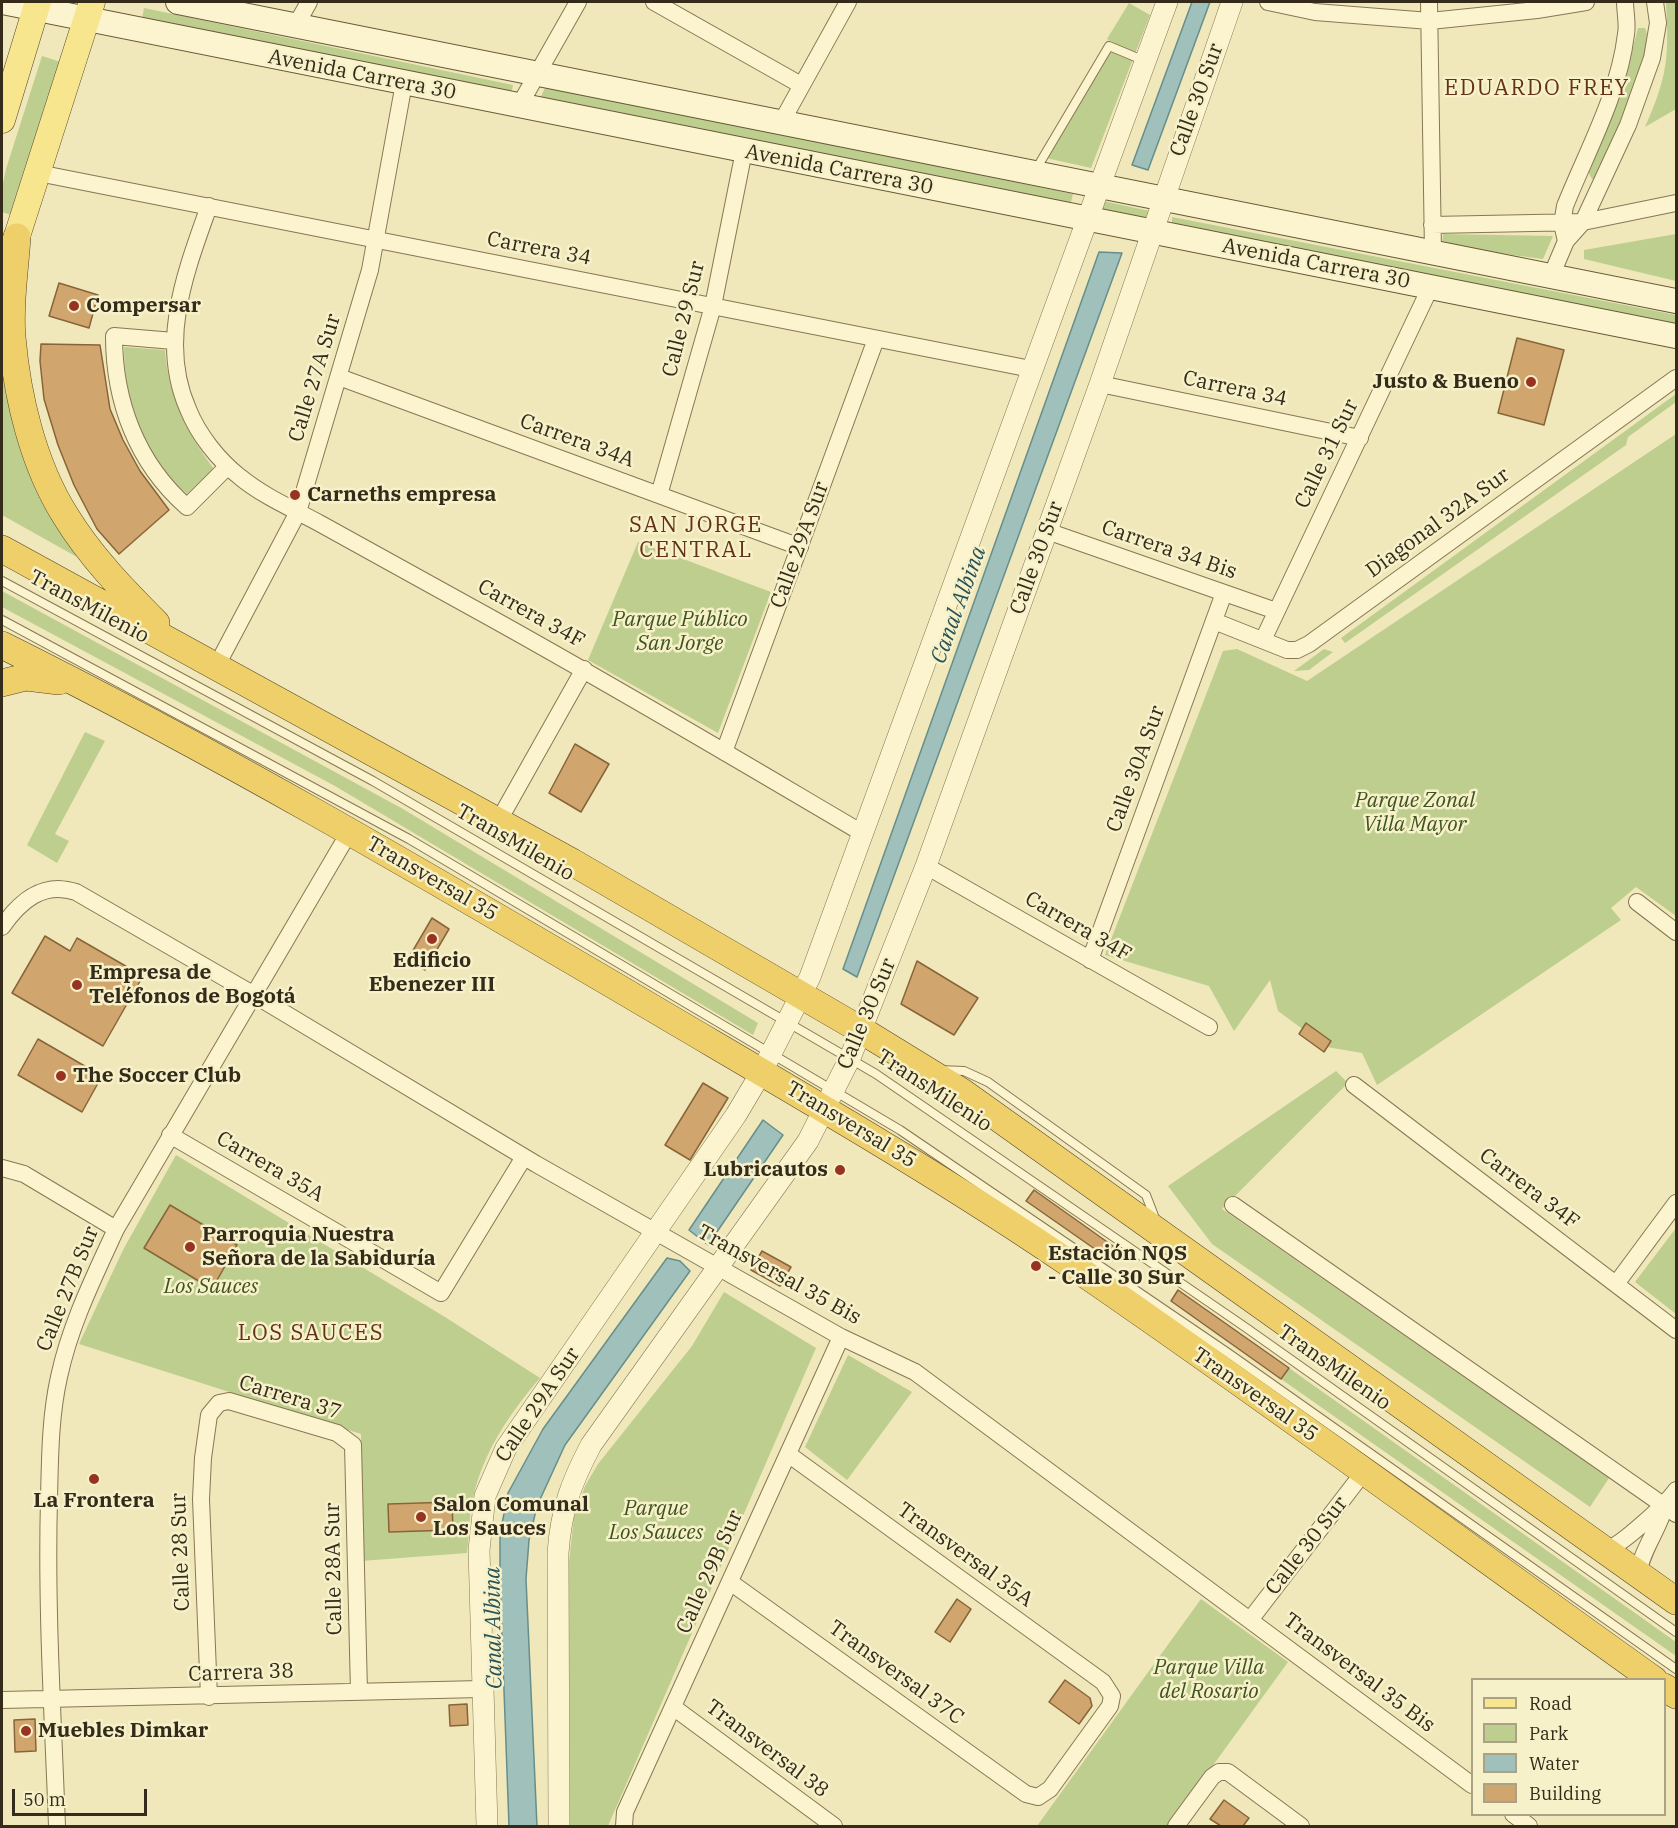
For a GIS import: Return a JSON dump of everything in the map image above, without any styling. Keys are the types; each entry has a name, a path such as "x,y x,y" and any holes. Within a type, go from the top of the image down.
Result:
{"highway":[{"path":"17,237 12,337 26,419 42,467 64,514 95,558 178,646"},
{"path":"2,549 498,822 801,994 928,1071 1029,1138 1159,1234 1677,1601"},
{"name":"Transversal 35","path":"2,645 87,687 350,831 829,1100 940,1179 1078,1269 1651,1678"},
{"path":"2,683 26,677 52,679 87,687"}],"main road":[{"name":"Avenida Carrera 30","path":"2,2 89,11 404,83 1677,336"},
{"name":"Avenida Carrera 30","path":"178,2 261,14 296,25 1162,200 1552,274 1677,301"},
{"path":"2,120 37,5"},
{"path":"2,285 89,11"}],"street":[{"path":"296,25 309,2"},
{"path":"519,106 578,2"},
{"path":"654,2 801,85"},
{"path":"781,123 848,2"},
{"name":"Calle 30 Sur","path":"829,1100 850,1058 926,867 1100,384 1232,2"},
{"path":"1268,2 1315,12 1430,21 1537,10 1586,2"},
{"path":"1429,2 1433,252"},
{"path":"1566,242 1562,224 1565,206 1610,97 1619,67 1627,33 1624,2"},
{"path":"1552,274 1566,242 1583,222 1628,125 1652,58 1658,23 1655,2"},
{"path":"766,1063 801,994 827,935 1030,369 1145,61 1162,3"},
{"name":"Calle 27A Sur","path":"216,667 298,512 377,240 404,83"},
{"name":"Calle 29 Sur","path":"658,495 713,306 744,151"},
{"name":"Carrera 34","path":"38,173 1030,369"},
{"path":"1432,225 1562,224 1583,222 1677,203"},
{"name":"Carrera 34F","path":"209,207 186,272 177,307 174,341 179,379 187,408 204,437 227,467 243,480 298,512 584,669 864,834"},
{"name":"Calle 31 Sur","path":"1263,640 1431,286"},
{"path":"174,341 114,336 117,385 131,430 157,477 187,507 227,467"},
{"name":"Calle 29A Sur","path":"724,752 876,339"},
{"name":"Carrera 34A","path":"339,377 800,547"},
{"name":"Diagonal 32A Sur","path":"1214,621 1287,650 1297,650 1309,644 1677,378"},
{"name":"Carrera 34","path":"1100,384 1360,438"},
{"name":"Carrera 34 Bis","path":"1047,531 1276,611"},
{"name":"Calle 30A Sur","path":"1090,960 1224,593"},
{"path":"498,822 584,669"},
{"name":"Calle 27B Sur","path":"57,1827 47,1570 55,1401 62,1361 75,1322 116,1229 170,1135 256,996 350,831"},
{"name":"Carrera 34F","path":"926,867 1209,1027"},
{"name":"Transversal 35 Bis","path":"2,927 22,902 44,889 61,887 76,892 256,996 524,1157 709,1263 841,1338 915,1372 1471,1784"},
{"path":"1637,902 1677,932"},
{"name":"Calle 29A Sur","path":"487,1827 479,1550 485,1496 492,1475 506,1448 664,1236 766,1063"},
{"name":"Carrera 34F","path":"1354,1085 1677,1330"},
{"path":"559,1827 557,1628 560,1519 571,1484 591,1445 709,1263 808,1140 829,1100"},
{"name":"Carrera 35A","path":"170,1135 441,1293 524,1157"},
{"path":"2,1168 24,1174 116,1229"},
{"path":"1616,1284 1677,1203"},
{"path":"1233,1205 1671,1510"},
{"name":"Calle 29B Sur","path":"624,1827 625,1812 841,1338"},
{"name":"Carrera 37","path":"213,1408 229,1401 337,1433 353,1445"},
{"name":"Calle 28 Sur","path":"209,1697 201,1499 207,1423 213,1408"},
{"name":"Calle 28A Sur","path":"353,1445 359,1692"},
{"name":"Transversal 35A","path":"788,1454 1103,1682 1112,1696 1104,1717 1050,1789 1038,1797"},
{"name":"Calle 30 Sur","path":"1250,1620 1364,1473"},
{"path":"1640,1574 1641,1561 1660,1524 1671,1510 1677,1490"},
{"path":"1605,1550 1616,1547 1649,1515 1671,1510"},
{"name":"Transversal 37C","path":"730,1582 1026,1794 1038,1797"},
{"name":"Carrera 38","path":"2,1700 482,1689"},
{"name":"Transversal 38","path":"673,1707 834,1827"},
{"path":"1176,1827 1212,1778 1220,1772 1228,1772 1301,1827"},
{"path":"1514,1816 1529,1827"}],"lane":[{"path":"1033,174 1109,46 1145,61"},
{"name":"TransMilenio","path":"2,581 373,781 850,1058 934,1111 1049,1190 1677,1632"},
{"path":"2,620 331,795 766,1063"},
{"path":"829,1100 900,1130 1017,1208 1677,1669"}],"green space":[{"path":"1666,2 1676,2 1676,109 1645,127 1663,79 1667,52"},
{"path":"1129,3 1150,15 1091,168 1046,158 1114,43 1107,39"},
{"path":"144,8 513,85 511,95 142,19"},
{"path":"1638,28 1645,28 1647,39 1644,57 1629,102 1609,149 1595,179 1592,179 1588,172 1624,81"},
{"path":"42,56 61,62 11,215 2,212 2,188"},
{"path":"546,86 1073,194 1070,206 540,98"},
{"path":"1103,201 1150,211 1147,221 1101,211"},
{"path":"1172,217 1676,315 1676,328 1172,226"},
{"path":"1443,234 1553,236 1543,259 1442,246"},
{"path":"1676,234 1676,281 1584,259 1584,250"},
{"path":"124,347 165,350 170,383 180,413 195,442 214,469 187,494 159,464 139,428 128,388"},
{"path":"2,369 17,423 86,562 2,515"},
{"path":"1676,394 1676,402 1628,437 1626,445 1345,643 1341,638"},
{"name":"Parque Zonal Villa Mayor","path":"1676,434 1676,916 1636,887 1611,908 1621,920 1377,1085 1362,1053 1327,1047 1278,1011 1270,980 1234,1031 1209,986 1105,955 1223,651 1237,649 1307,681"},
{"name":"Parque Público San Jorge","path":"638,542 771,592 718,733 588,660"},
{"path":"2,591 403,809 758,1023 753,1035 335,786 2,607"},
{"path":"1324,649 1333,652 1309,670 1294,671"},
{"path":"85,732 105,741 55,834 69,841 57,863 27,845"},
{"path":"1336,1071 1348,1083 1222,1209 1609,1478 1590,1507 1212,1244 1168,1186"},
{"name":"Los Sauces","path":"176,1155 445,1317 540,1378 507,1421 482,1468 472,1503 467,1553 361,1561 361,1434 79,1344 123,1250","holes":["452,1502 453,1530 389,1532 389,1503"]},
{"path":"1676,1228 1676,1314 1635,1282"},
{"name":"Parque Los Sauces","path":"724,1292 816,1348 608,1826 570,1826 569,1562 574,1517 585,1486 598,1464 692,1346"},
{"path":"848,1355 912,1392 847,1480 805,1447"},
{"path":"1289,1368 1676,1642 1676,1656 1281,1379"},
{"name":"Parque Villa del Rosario","path":"1201,1599 1288,1662 1169,1826 1037,1826"}],"water":[{"path":"1192,2 1210,2 1148,170 1132,165"},
{"path":"1099,252 1122,253 857,977 843,969"},
{"path":"763,1120 783,1135 708,1245 689,1230"},
{"path":"667,1258 680,1261 690,1271 565,1445 537,1506 529,1540 526,1579 537,1826 509,1826 500,1582 500,1534 508,1493 543,1429"}],"building":[{"name":"Compersar","path":"59,283 98,295 89,328 49,316"},
{"name":"Justo & Bueno","path":"1517,338 1564,350 1544,425 1498,413"},
{"path":"41,344 100,345 110,409 123,440 140,471 169,510 119,554 97,529 74,485 58,445 44,399 40,361"},
{"path":"575,744 609,764 581,812 549,793"},
{"name":"Edificio Ebenezer III","path":"432,918 449,929 425,970 408,959"},
{"name":"Empresa de Teléfonos de Bogotá","path":"45,936 70,951 77,938 143,976 103,1046 12,993"},
{"path":"917,961 978,998 954,1035 901,1004"},
{"path":"1306,1023 1331,1041 1324,1052 1299,1034"},
{"name":"The Soccer Club","path":"38,1039 102,1076 82,1112 18,1075"},
{"path":"703,1083 728,1098 690,1160 665,1145"},
{"path":"1034,1190 1120,1251 1112,1261 1026,1201"},
{"name":"Parroquia Nuestra Señora de la Sabiduría","path":"170,1205 237,1245 212,1289 144,1248"},
{"path":"762,1251 791,1267 780,1286 751,1270"},
{"path":"1178,1290 1289,1368 1281,1379 1171,1301"},
{"name":"Salon Comunal Los Sauces","path":"452,1502 453,1530 389,1532 388,1504"},
{"path":"957,1599 971,1609 950,1642 935,1632"},
{"path":"1065,1680 1090,1698 1092,1706 1079,1724 1049,1702"},
{"path":"467,1704 468,1725 450,1726 449,1705"},
{"path":"35,1719 36,1751 15,1752 14,1720"},
{"path":"1224,1800 1249,1818 1243,1826 1221,1826 1210,1819"}],"place":[{"name":"Compersar","path":"74,306"},
{"name":"Justo & Bueno","path":"1531,382"},
{"name":"Carneths empresa","path":"295,495"},
{"name":"Edificio Ebenezer III","path":"432,939"},
{"name":"Empresa de Teléfonos de Bogotá","path":"77,985"},
{"name":"The Soccer Club","path":"61,1076"},
{"name":"Lubricautos","path":"840,1170"},
{"name":"Parroquia Nuestra Señora de la Sabiduría","path":"190,1247"},
{"name":"Estación NQS - Calle 30 Sur","path":"1036,1266"},
{"name":"La Frontera","path":"94,1479"},
{"name":"Salon Comunal Los Sauces","path":"421,1517"},
{"name":"Muebles Dimkar","path":"26,1731"}],"district":[{"name":"EDUARDO FREY","path":"1537,89"},
{"name":"SAN JORGE CENTRAL","path":"696,538"},
{"name":"LOS SAUCES","path":"311,1334"}],"water label":[{"name":"Canal Albina","path":"959,605"},
{"name":"Canal Albina","path":"494,1628"}]}
